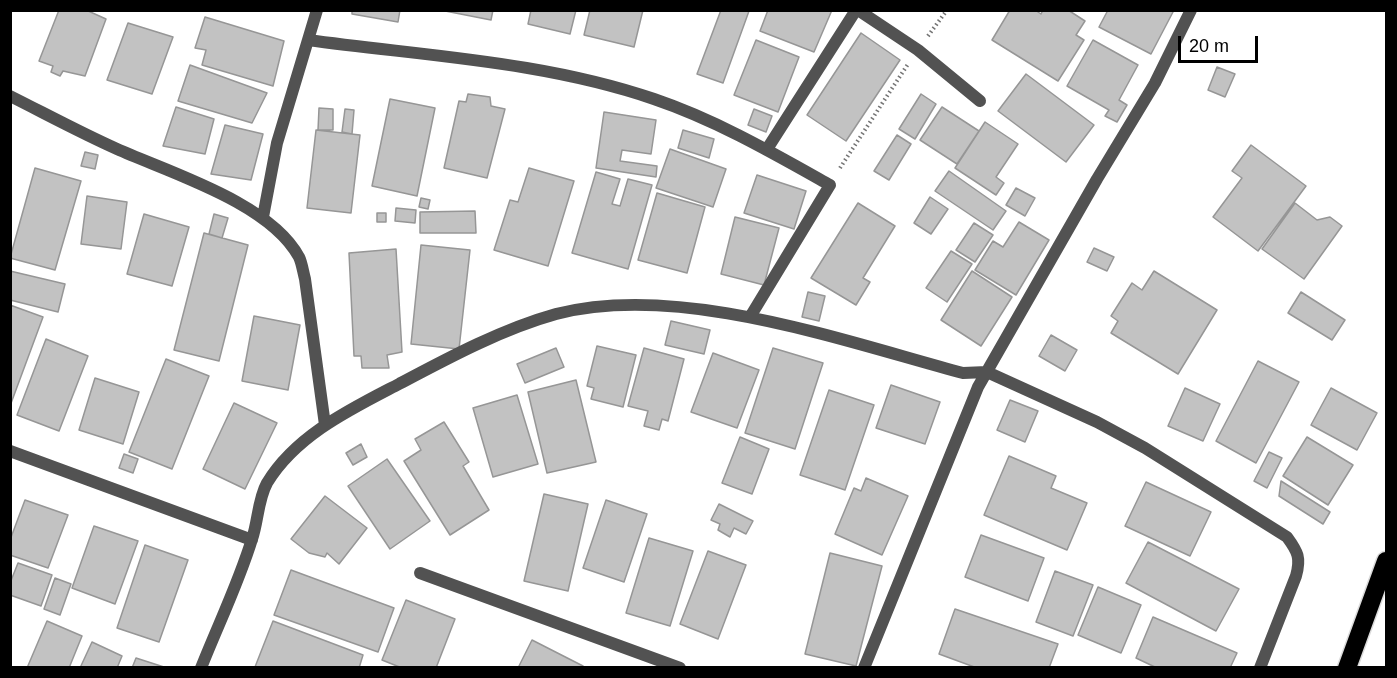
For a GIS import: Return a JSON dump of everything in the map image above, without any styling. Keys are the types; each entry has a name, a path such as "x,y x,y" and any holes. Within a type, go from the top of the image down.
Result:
{"highway":[{"path":"1347,668 1386,561"}],"street":[{"path":"263,217 277,143 317,10"},
{"path":"769,146 857,10 918,50 980,101"},
{"path":"864,668 978,387 1097,179 1155,83 1191,10"},
{"path":"308,40 497,62 618,87 702,118 830,185 750,317"},
{"path":"10,96 116,149 192,179 263,217 299,257 305,279 325,425"},
{"path":"201,668 252,540 266,485 288,457 325,425 441,362 556,314 614,305 682,308 750,317 963,374 987,372 1097,422 1145,448 1287,537 1296,549 1300,560 1260,668"},
{"path":"10,451 252,540"},
{"path":"420,573 680,668"}],"path":[{"path":"830,185 857,138 946,10"}],"building":[{"path":"59,10 86,10 106,19 85,76 63,71 60,76 51,72 53,66 39,61"},
{"path":"352,10 400,10 398,22 352,14"},
{"path":"440,10 493,10 491,20"},
{"path":"531,10 576,10 570,34 528,24"},
{"path":"590,10 643,10 634,47 584,35"},
{"path":"721,10 749,11 723,83 697,74"},
{"path":"768,10 832,10 814,52 760,31"},
{"path":"1010,10 1035,10 1041,14 1043,10 1068,10 1085,21 1076,35 1084,40 1058,81 992,40"},
{"path":"1108,10 1170,10 1173,12 1151,54 1099,27"},
{"path":"205,17 284,41 273,86 202,65 206,50 195,48"},
{"path":"128,23 173,37 152,94 107,80"},
{"path":"861,33 900,60 846,141 807,115"},
{"path":"756,40 799,57 778,112 734,95"},
{"path":"1093,40 1138,65 1119,100 1127,105 1117,122 1105,116 1109,110 1067,86"},
{"path":"190,65 267,93 252,123 178,101"},
{"path":"1217,67 1235,74 1225,97 1208,90"},
{"path":"1026,74 1094,125 1066,162 998,111"},
{"path":"468,94 490,97 491,106 505,109 487,178 444,168 459,101 466,102"},
{"path":"921,94 936,104 915,139 899,129"},
{"path":"390,99 435,108 417,196 372,186"},
{"path":"176,107 214,119 205,154 163,146"},
{"path":"942,107 979,131 957,164 920,140"},
{"path":"319,108 333,109 333,130 318,130"},
{"path":"345,109 354,110 352,134 342,132"},
{"path":"754,109 772,116 766,132 748,125"},
{"path":"604,112 656,120 651,154 622,150 620,161 657,166 656,177 596,168"},
{"path":"985,122 1018,144 996,177 1004,183 996,195 955,168"},
{"path":"225,125 263,134 251,180 211,174"},
{"path":"316,130 360,135 351,213 307,208"},
{"path":"683,130 714,139 709,158 678,148"},
{"path":"897,135 911,144 889,180 874,171"},
{"path":"1251,145 1306,186 1258,251 1213,217 1242,178 1232,171"},
{"path":"670,149 726,169 713,207 656,188"},
{"path":"85,152 98,155 95,169 81,166"},
{"path":"35,168 81,181 55,270 10,258"},
{"path":"529,168 574,181 548,266 494,250 510,200 518,202"},
{"path":"949,171 1006,211 993,230 935,191"},
{"path":"596,172 620,179 612,204 620,206 628,179 652,185 628,269 572,253"},
{"path":"757,175 806,191 794,229 744,213"},
{"path":"1016,188 1035,198 1025,216 1006,205"},
{"path":"657,193 705,207 687,273 638,260"},
{"path":"87,196 127,202 121,249 81,244"},
{"path":"930,197 948,209 931,234 914,223"},
{"path":"421,198 430,200 428,209 419,207"},
{"path":"858,203 895,226 863,278 870,282 856,305 811,278"},
{"path":"1295,203 1317,220 1330,217 1342,226 1304,279 1262,249"},
{"path":"396,208 416,210 415,223 395,221"},
{"path":"475,211 476,233 420,233 420,212"},
{"path":"377,213 386,213 386,222 377,222"},
{"path":"144,214 189,227 172,286 127,274"},
{"path":"214,214 228,218 222,238 209,234"},
{"path":"735,217 779,228 764,285 721,274"},
{"path":"1019,222 1049,240 1016,295 975,270 993,241 1003,247"},
{"path":"974,223 993,235 975,262 956,250"},
{"path":"204,233 248,245 219,361 174,350"},
{"path":"421,245 470,250 459,349 411,344"},
{"path":"1094,248 1114,257 1107,271 1087,262"},
{"path":"396,249 402,352 387,355 389,368 362,368 361,356 354,356 349,253"},
{"path":"951,251 972,264 947,302 926,288"},
{"path":"10,271 65,284 58,312 10,300"},
{"path":"972,271 1012,297 981,346 941,320"},
{"path":"1154,271 1217,310 1178,374 1111,333 1118,321 1111,316 1132,283 1142,290"},
{"path":"808,292 825,296 819,321 802,317"},
{"path":"1301,292 1345,320 1332,340 1288,313"},
{"path":"10,305 43,317 10,406"},
{"path":"254,316 300,325 288,390 242,381"},
{"path":"671,321 710,330 704,354 665,345"},
{"path":"1051,335 1077,350 1065,371 1039,356"},
{"path":"46,339 88,356 59,431 17,415"},
{"path":"597,346 636,355 623,407 591,399 594,388 587,386"},
{"path":"556,348 564,367 525,383 517,364"},
{"path":"644,348 684,359 668,421 662,419 659,430 644,426 648,411 628,406"},
{"path":"773,348 823,363 795,449 745,433"},
{"path":"713,353 759,370 737,428 691,412"},
{"path":"166,359 209,376 172,469 129,452"},
{"path":"1258,361 1299,382 1256,463 1216,441"},
{"path":"95,378 139,392 123,444 79,430"},
{"path":"576,380 596,462 547,473 528,392"},
{"path":"891,385 940,402 925,444 876,428"},
{"path":"1185,388 1220,404 1203,441 1168,426"},
{"path":"1331,388 1377,413 1357,450 1311,425"},
{"path":"829,390 874,405 845,490 800,475"},
{"path":"517,395 538,464 493,477 473,408"},
{"path":"1010,400 1038,411 1025,442 997,430"},
{"path":"234,403 277,423 245,489 203,469"},
{"path":"444,422 469,462 463,466 489,510 450,535 404,461 421,450 415,439"},
{"path":"740,437 769,449 752,494 722,483"},
{"path":"1307,437 1353,465 1328,505 1283,476"},
{"path":"361,444 367,457 353,465 346,453"},
{"path":"1269,452 1282,458 1267,488 1254,481"},
{"path":"124,454 138,459 133,473 119,468"},
{"path":"1009,456 1056,476 1051,488 1087,503 1067,550 984,515"},
{"path":"387,459 430,521 390,549 348,486"},
{"path":"866,478 908,496 882,555 835,534 854,488 861,491"},
{"path":"1281,481 1330,512 1323,524 1279,496"},
{"path":"1146,482 1211,512 1190,556 1125,526"},
{"path":"544,494 588,504 568,591 524,581"},
{"path":"325,496 367,528 339,564 327,553 325,557 309,553 291,539"},
{"path":"25,500 68,515 48,568 10,555 10,540"},
{"path":"606,500 647,514 624,582 583,568"},
{"path":"719,504 753,521 746,534 734,528 730,537 718,530 720,524 711,520"},
{"path":"94,526 138,541 115,604 72,588"},
{"path":"981,535 1044,558 1028,601 965,577"},
{"path":"649,538 693,551 670,626 626,613"},
{"path":"1148,542 1239,589 1216,631 1126,583"},
{"path":"145,545 188,560 159,642 117,628"},
{"path":"708,551 746,565 718,639 680,624"},
{"path":"830,553 882,566 856,666 805,654"},
{"path":"18,563 52,575 41,606 10,595 10,583"},
{"path":"291,570 394,608 378,652 274,615"},
{"path":"1055,571 1093,585 1073,636 1036,622"},
{"path":"55,578 71,584 60,615 44,609"},
{"path":"1098,587 1141,605 1121,653 1078,635"},
{"path":"406,600 455,619 436,668 402,668 382,660"},
{"path":"955,609 1058,644 1049,668 977,668 939,654"},
{"path":"1153,617 1237,653 1230,668 1157,668 1136,658"},
{"path":"47,621 82,636 69,668 27,668"},
{"path":"273,621 363,655 359,668 255,667"},
{"path":"532,640 583,666 583,668 518,668"},
{"path":"92,642 122,656 117,668 80,668"},
{"path":"136,658 167,668 132,668"}]}
